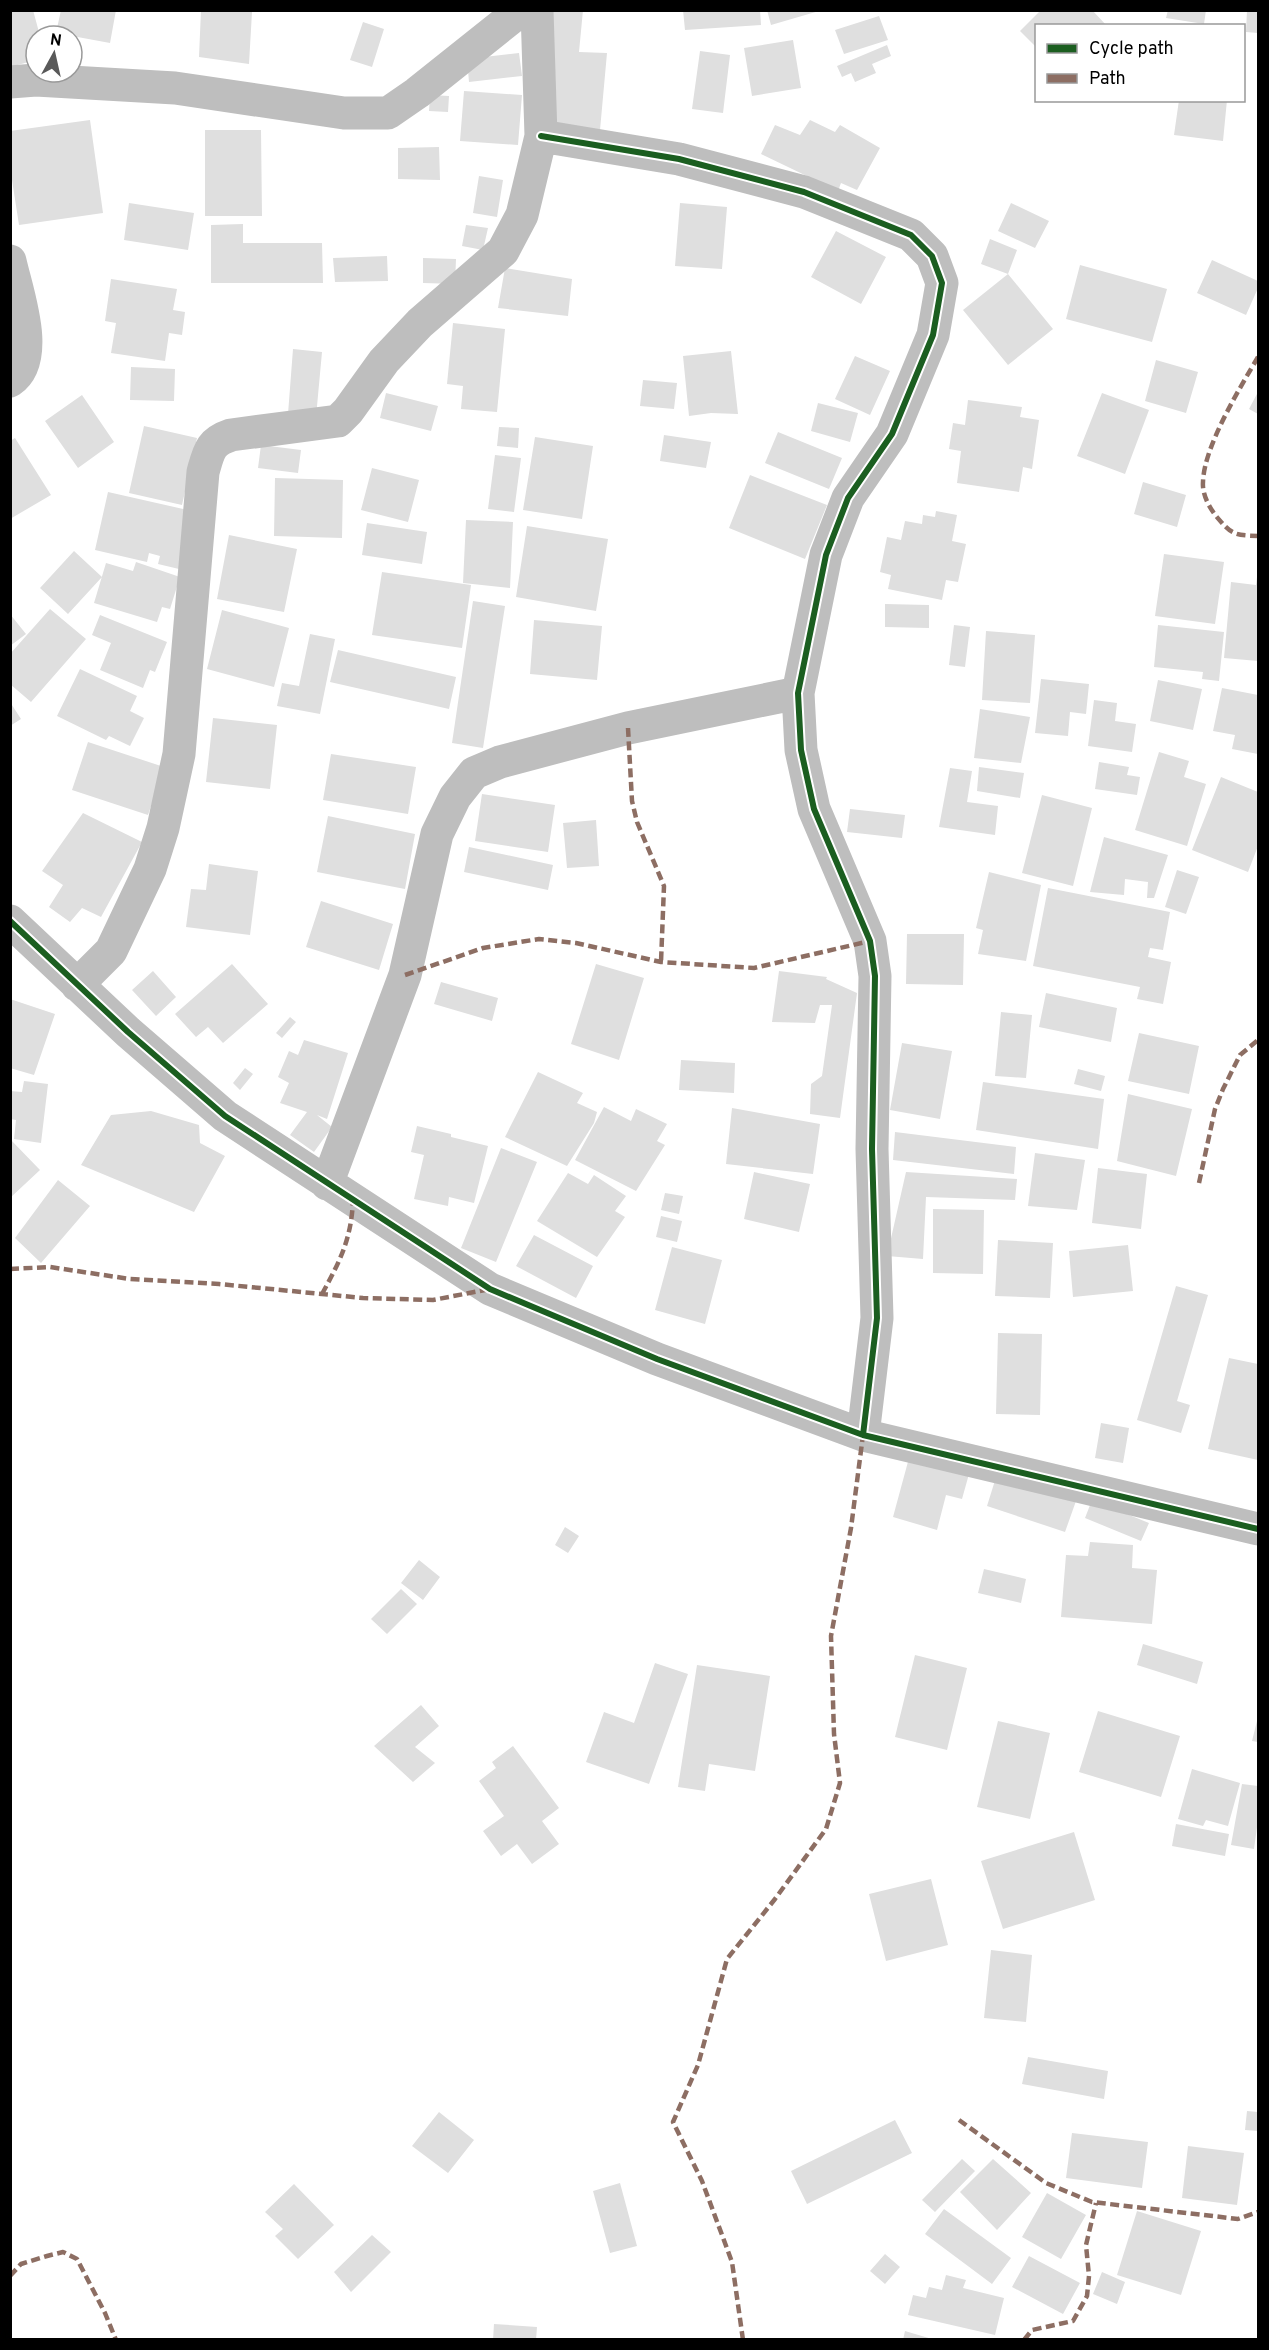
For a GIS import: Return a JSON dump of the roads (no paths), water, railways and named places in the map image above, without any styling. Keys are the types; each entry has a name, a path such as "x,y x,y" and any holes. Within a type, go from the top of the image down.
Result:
{"street":[{"path":"10,82 46,80 175,88 345,113 388,113 426,86 521,10"},
{"path":"77,984 111,951 150,869 163,828 179,754 203,472 209,450 218,440 231,435 338,420 348,411 384,361 420,323 503,251 522,215 541,136 537,10"},
{"path":"541,136 679,159 804,192 911,235 932,256 942,283 933,335 892,434 848,498 826,555 798,693 801,750 814,809 870,941 875,976 872,1149 877,1318 863,1435"},
{"path":"10,261 27,336 25,358 20,375 10,381"},
{"path":"327,1184 405,975 437,834 455,797 474,773 500,762 628,728 798,693"},
{"path":"10,921 128,1032 225,1116 490,1289 657,1359 863,1435 1258,1529"}]}
